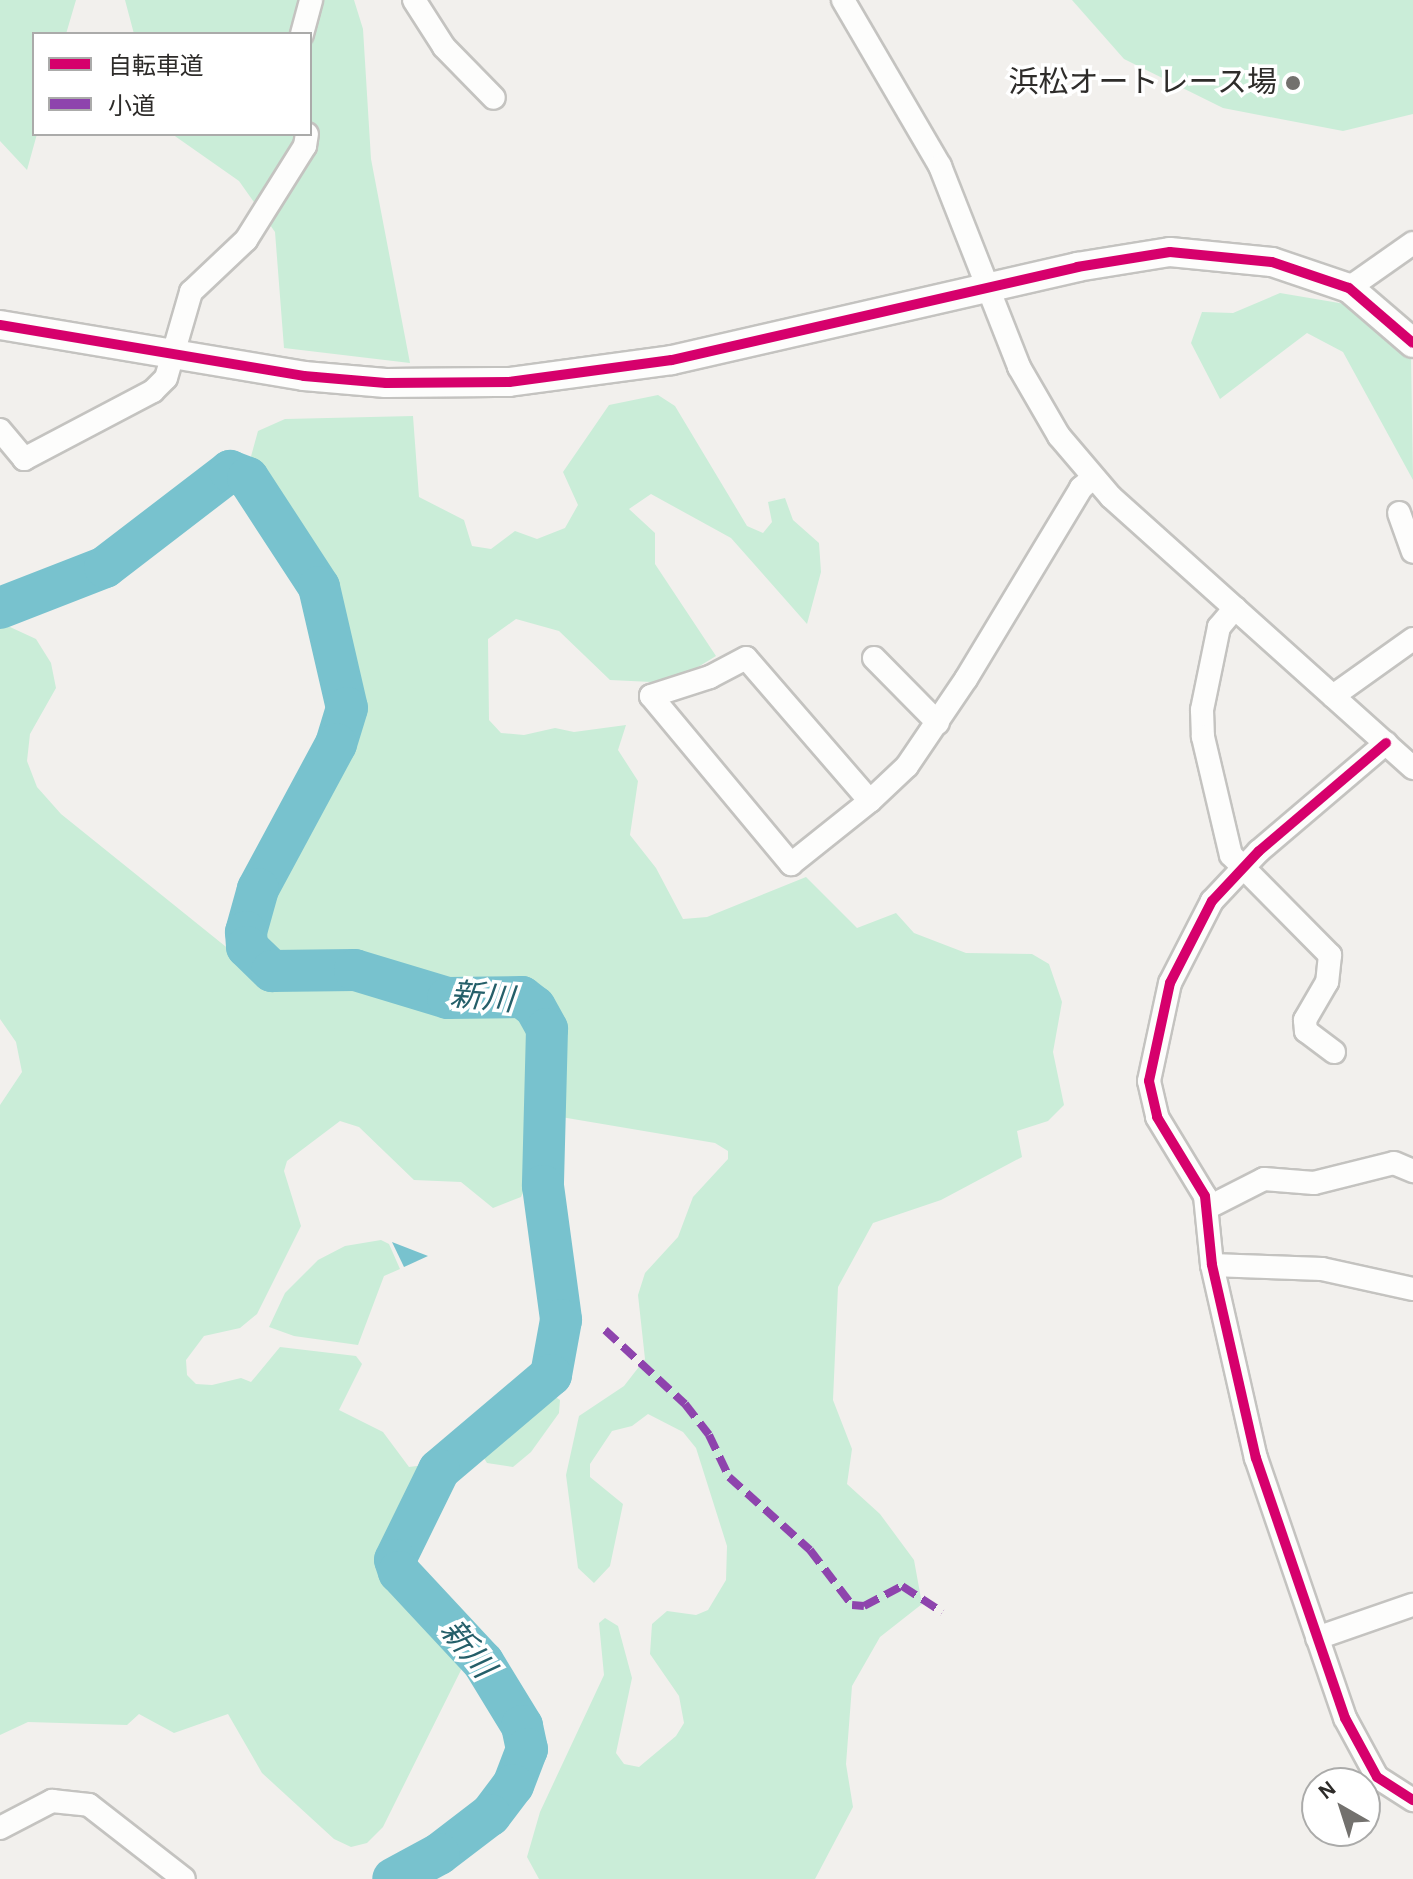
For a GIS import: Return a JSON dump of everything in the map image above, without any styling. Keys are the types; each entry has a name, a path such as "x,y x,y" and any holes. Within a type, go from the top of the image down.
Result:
{"street":[{"path":"303,32 311,0"},
{"path":"414,0 444,47 494,98"},
{"path":"843,0 940,166 987,290 1031,391 1093,478 1413,768"},
{"path":"0,430 24,459 146,398 166,378 170,354 191,292 246,240 305,146 307,136"},
{"path":"1358,282 1412,244"},
{"path":"0,325 170,354 386,383 550,379 672,360 1077,267 1170,252 1272,262 1358,282 1413,343"},
{"path":"870,801 746,658 710,677 651,696 791,864 870,801 907,766 938,723 1081,488 1093,478"},
{"path":"1399,513 1413,552"},
{"path":"1235,608 1219,627 1201,723 1231,855 1330,955 1327,982 1305,1020 1306,1031 1334,1052"},
{"path":"1333,696 1413,639"},
{"path":"874,658 938,723"},
{"path":"1386,743 1242,866 1212,901 1179,961 1149,1081 1157,1117 1198,1178 1207,1208 1212,1265 1256,1458 1317,1638 1364,1757 1389,1788 1413,1800"},
{"path":"1207,1208 1264,1179 1314,1183 1394,1163 1413,1171"},
{"path":"1212,1265 1322,1269 1413,1289"},
{"path":"1317,1638 1412,1605"},
{"path":"0,1828 52,1801 89,1805 184,1879"}],"green space":[{"path":"0,0 76,0 67,32 32,32 32,136 36,136 27,170 0,141"},
{"path":"125,0 354,0 363,29 371,159 410,363 284,348 275,232 239,181 175,136 312,136 312,32 133,32"},
{"name":"浜松オートレース場","path":"1072,0 1413,0 1413,114 1343,131 1223,108 1124,59"},
{"path":"1280,293 1351,305 1411,355 1413,480 1343,352 1307,333 1220,399 1191,343 1202,312 1233,313"},
{"path":"658,395 675,406 747,526 763,533 772,522 768,502 785,498 793,520 819,543 821,572 807,624 731,538 651,494 629,509 655,533 655,564 716,656 685,675 652,682 610,680 559,631 516,619 488,639 489,720 501,733 524,735 555,728 574,732 626,725 618,750 638,781 630,835 656,868 683,919 707,917 806,877 857,928 896,913 914,933 966,953 1032,954 1049,964 1062,1002 1053,1052 1064,1105 1048,1121 1017,1131 1022,1157 941,1200 873,1223 838,1287 833,1400 852,1449 847,1484 880,1514 914,1560 922,1604 880,1637 852,1686 846,1764 853,1807 815,1879 539,1879 527,1857 540,1812 604,1675 599,1623 605,1618 618,1626 632,1678 616,1753 624,1764 639,1767 676,1736 684,1723 679,1696 650,1654 652,1624 667,1611 696,1615 708,1610 726,1580 727,1546 696,1448 683,1432 648,1414 632,1426 612,1431 590,1464 590,1477 623,1504 610,1566 594,1583 578,1568 566,1475 579,1416 624,1386 645,1359 638,1295 645,1273 678,1237 693,1197 728,1159 728,1151 715,1143 561,1117 551,1100 555,1026 542,1002 524,988 449,989 356,961 275,962 254,939 271,880 344,748 355,708 328,584 250,460 258,431 285,419 413,416 419,497 464,520 472,546 491,549 515,531 537,539 565,528 578,505 563,472 609,405"},
{"path":"10,627 36,639 51,663 56,688 30,734 27,761 37,787 61,814 261,975 279,981 366,981 447,1007 519,1005 538,1031 533,1172 521,1197 493,1208 461,1182 414,1180 359,1127 340,1121 287,1161 284,1171 301,1226 257,1314 240,1328 204,1336 186,1360 187,1375 196,1384 212,1385 241,1378 251,1382 280,1347 356,1356 362,1364 339,1410 383,1432 409,1467 425,1465 386,1560 392,1577 455,1643 464,1664 383,1827 367,1843 351,1847 334,1839 262,1773 228,1714 174,1733 139,1714 127,1725 28,1722 0,1735 0,1105 22,1072 16,1042 0,1019 0,628"},
{"path":"381,1240 389,1244 400,1269 384,1276 358,1345 294,1336 269,1327 285,1293 318,1260 345,1246"},
{"path":"554,1396 560,1400 559,1413 531,1452 513,1467 487,1463 482,1455 487,1441 541,1400"}],"water":[{"path":"392,1242 428,1256 404,1267"}],"waterway":[{"name":"新川","path":"0,608 105,567 230,471 248,478 319,587 347,708 336,744 258,889 246,932 247,947 272,971 355,970 448,998 522,997 535,1007 547,1029 543,1186 561,1320 551,1375 439,1470 395,1560 399,1572 483,1662 522,1726 527,1749 513,1785 490,1815 439,1854 393,1879"}],"marked path":[{"path":"605,1330 685,1404 709,1435 729,1477 810,1550 852,1605 864,1606 902,1586 942,1612"}],"cycle path":[{"path":"0,325 304,376 386,383 509,382 672,360 1077,267 1170,252 1272,262 1349,288 1413,343"},
{"path":"1386,743 1259,851 1212,901 1170,983 1149,1081 1157,1117 1205,1196 1212,1265 1256,1458 1345,1718 1377,1777 1413,1800"}],"place":[{"name":"浜松オートレース場","path":"1293,83"}]}
